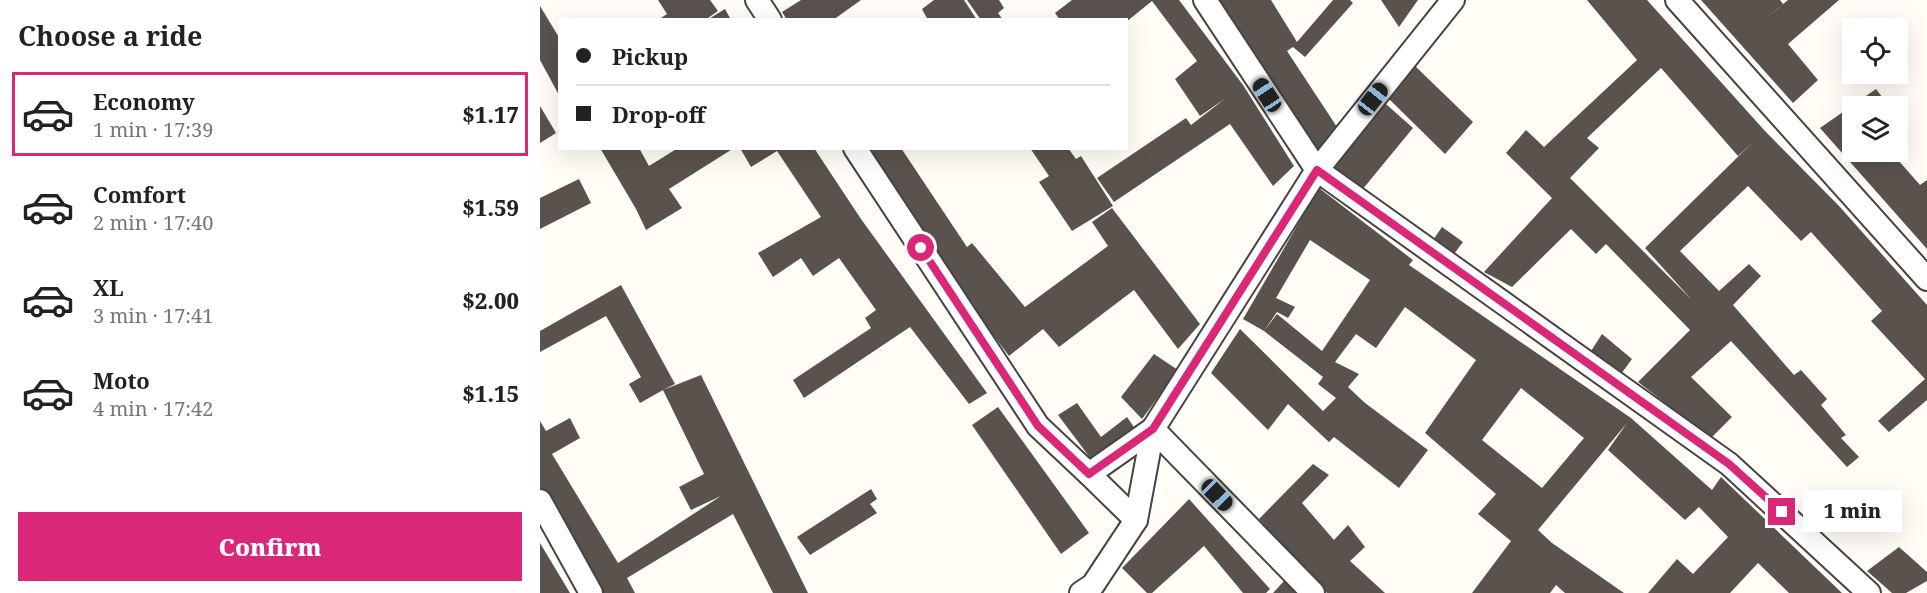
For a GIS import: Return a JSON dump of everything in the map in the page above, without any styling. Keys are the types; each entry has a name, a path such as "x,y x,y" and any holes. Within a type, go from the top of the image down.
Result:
{"street":[{"path":"757,0 769,18"},
{"path":"1206,0 1317,170 1729,464 1869,593"},
{"path":"1080,593 1093,585 1136,520 1153,429 1317,170 1453,0"},
{"path":"1677,0 1927,279"},
{"path":"856,150 1038,426 1136,520"},
{"path":"1089,474 1153,429"},
{"path":"1153,429 1313,593"},
{"path":"540,501 591,593"}],"building":[{"path":"658,0 710,0 718,11 708,18 661,18 667,14"},
{"path":"801,0 861,0 836,18 786,18 782,12"},
{"path":"934,0 964,0 976,18 927,18 922,9"},
{"path":"967,0 999,0 1004,8 998,13 1002,18 980,18"},
{"path":"1072,0 1179,0 1243,85 1294,166 1273,186 1230,124 1114,202 1097,178 1186,118 1191,125 1226,98 1200,116 1175,79 1197,61 1152,1 1128,20 1128,18 1059,18 1055,13"},
{"path":"1217,0 1271,0 1297,42 1333,0 1350,0 1353,3 1305,57 1293,47 1287,51 1337,127 1315,155"},
{"path":"1381,0 1418,0 1399,27"},
{"path":"1587,0 1647,0 1765,131 1840,207 1927,305 1927,400 1889,432 1878,421 1925,379 1871,321 1882,311 1811,232 1801,241 1748,186 1680,251 1719,291 1749,264 1761,276 1733,305 1794,375 1801,370 1827,399 1821,405 1846,435 1841,438 1859,457 1847,467 1731,341 1691,377 1732,417 1711,438 1638,382 1690,330 1606,244 1596,254 1571,229 1512,287 1484,272 1552,198 1506,153 1526,130 1544,147 1637,60","holes":["1661,68 1738,156 1754,141 1645,248 1692,300 1570,178 1599,148 1587,138"]},
{"path":"1701,0 1780,0 1783,4 1764,20 1788,0 1839,0 1788,44 1818,80 1793,103"},
{"path":"540,6 558,36 558,93 540,60"},
{"path":"725,9 730,18 710,18"},
{"path":"1415,66 1473,122 1445,154 1389,99"},
{"path":"1876,89 1881,96 1866,96"},
{"path":"1378,97 1413,128 1362,190 1327,162"},
{"path":"540,106 556,133 540,143"},
{"path":"1842,113 1842,153 1820,128"},
{"path":"601,150 640,150 649,166 675,150 731,150 669,189 682,208 646,230"},
{"path":"741,150 815,150 861,219 987,393 969,404 910,327 804,398 793,380 871,328 865,318 876,310 839,258 813,276 801,258 773,277 758,253 821,217 777,151 751,167"},
{"path":"863,150 902,150 967,247 972,243 1025,307 1108,246 1092,222 1112,208 1200,324 1178,349 1134,290 1059,347 1043,329 1009,356 942,268"},
{"path":"1031,150 1069,150 1076,159 1081,156 1113,206 1072,231 1039,182 1049,176"},
{"path":"1850,162 1900,162 1920,185 1927,180 1927,249"},
{"path":"579,179 591,203 540,229 540,198"},
{"path":"1319,188 1413,260 1409,265 1631,418 1712,490 1721,477 1842,593 1789,593 1758,563 1730,593 1648,593 1677,559 1693,574 1728,537 1699,507 1685,520 1608,450 1627,423 1538,530 1552,543 1624,593 1565,593 1556,585 1550,593 1472,593 1511,541 1478,514 1496,494 1425,433 1476,360 1405,307 1376,348 1356,334 1335,362 1359,374 1348,387 1365,403 1428,450 1399,488 1334,437 1329,442 1288,404 1268,430 1211,373 1240,329 1323,411 1336,398 1318,384 1323,377 1264,331 1243,319","holes":["1310,240 1370,280 1322,351 1277,314 1264,331 1277,312 1288,318 1295,307 1276,298","1521,388 1584,438 1542,488 1482,440"]},
{"path":"1442,227 1463,242 1454,254 1433,240"},
{"path":"621,285 675,384 640,403 629,384 641,377 606,316 540,352 540,331"},
{"path":"1602,334 1632,359 1621,374 1591,351"},
{"path":"1154,354 1178,370 1142,419 1121,397"},
{"path":"701,375 808,593 773,593 733,514 627,578 635,593 593,593 540,497 540,421 546,431 570,418 580,438 552,454 618,563 721,496 691,510 679,487 704,474 663,390"},
{"path":"1077,403 1101,437 1127,417 1138,433 1094,463 1058,415"},
{"path":"998,407 1089,533 1061,554 972,425"},
{"path":"1313,464 1329,475 1302,503 1334,540 1348,525 1365,547 1350,561 1385,593 1327,593 1259,519"},
{"path":"871,489 877,499 870,504 877,513 810,555 797,537"},
{"path":"1189,499 1270,589 1266,593 1243,593 1204,546 1152,593 1147,593 1122,568"},
{"path":"540,543 570,593 540,593"},
{"path":"1899,547 1927,572 1927,581 1906,593 1892,593 1867,571"},
{"path":"1284,581 1296,593 1273,593"}],"route":[{"path":"921,248 1038,426 1089,474 1153,429 1317,170 1729,464 1782,512"}]}
